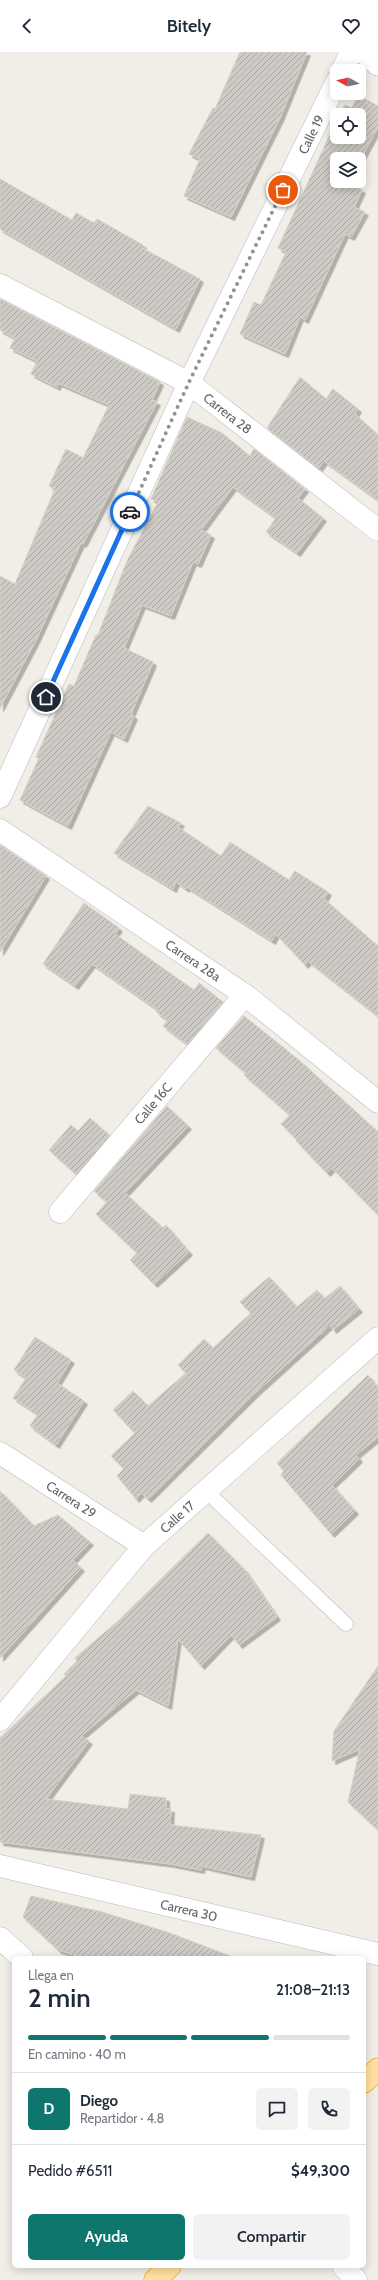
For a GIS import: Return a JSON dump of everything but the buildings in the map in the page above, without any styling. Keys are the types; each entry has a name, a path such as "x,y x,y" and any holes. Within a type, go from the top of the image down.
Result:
{"highway":[{"path":"366,2080 378,2069"},
{"path":"155,2280 168,2268"}],"street":[{"path":"345,64 351,52"},
{"path":"363,52 378,65"},
{"name":"Calle 19","path":"0,797 189,382 330,95"},
{"name":"Carrera 28","path":"0,285 189,382 378,530"},
{"name":"Carrera 28a","path":"0,830 245,995 378,1102"},
{"name":"Calle 16C","path":"60,1212 245,995"},
{"name":"Calle 17","path":"0,1720 144,1546 378,1338"},
{"name":"Carrera 29","path":"0,1453 144,1546"},
{"name":"Carrera 30","path":"0,1866 378,1954"},
{"path":"0,1938 20,1956"},
{"path":"345,2268 356,2280"}],"lane":[{"path":"206,1491 346,1624"}],"way so far":[{"path":"130,512 189,382 283,190"}],"route":[{"path":"46,697 130,512"}]}
